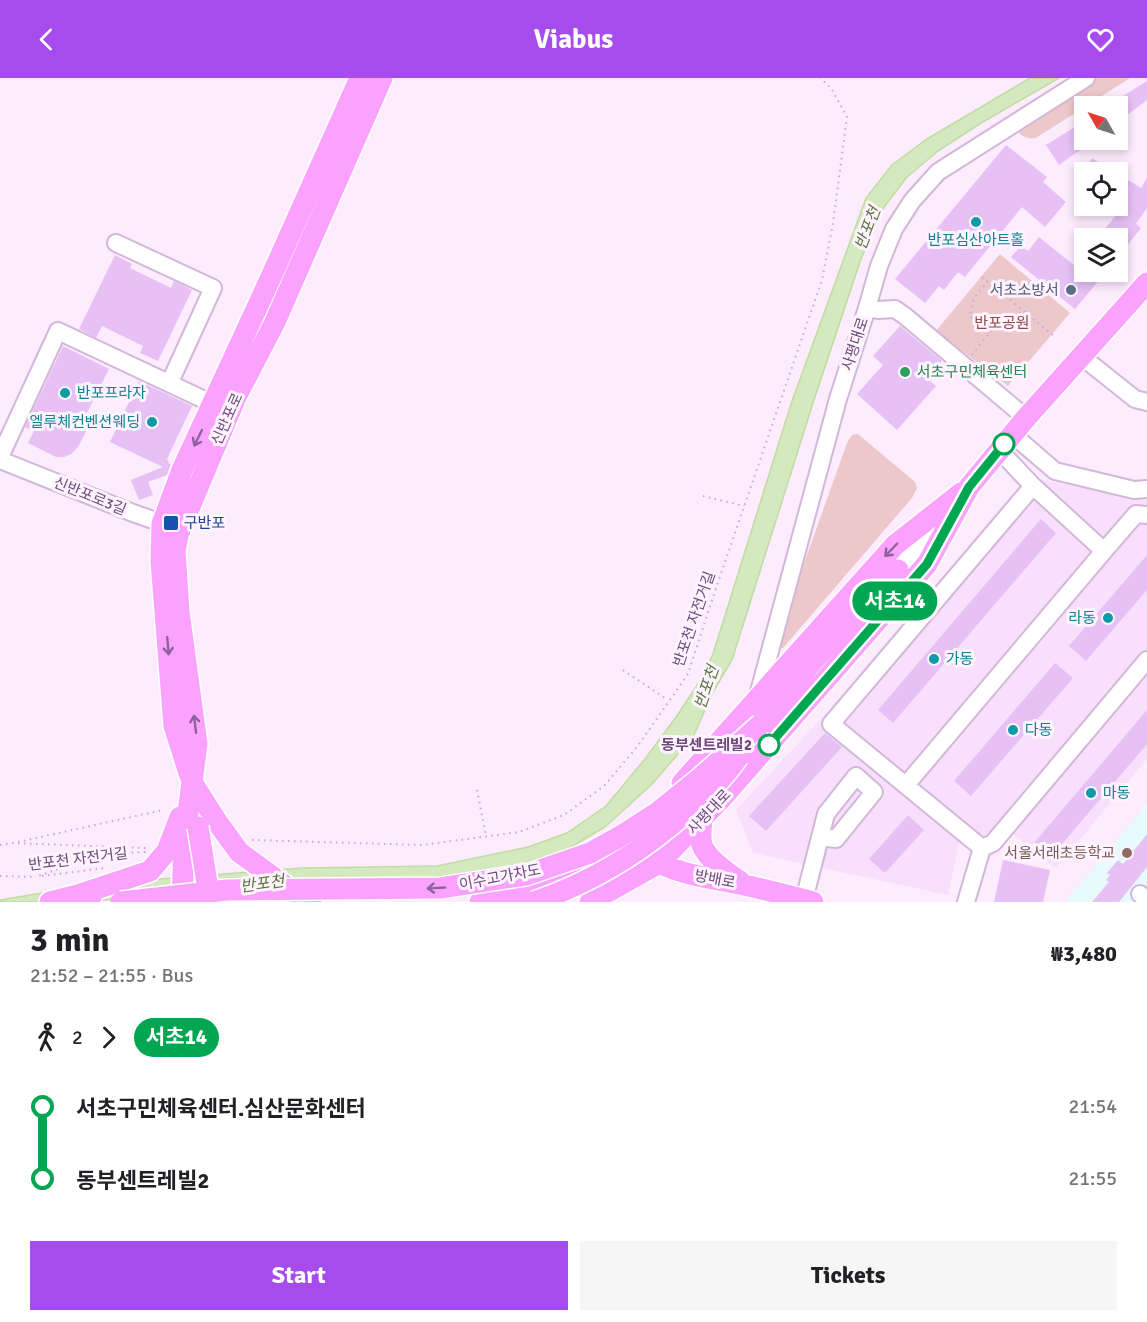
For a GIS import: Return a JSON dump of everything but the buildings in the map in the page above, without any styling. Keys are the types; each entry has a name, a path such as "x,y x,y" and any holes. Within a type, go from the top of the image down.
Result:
{"main road":[{"name":"신반포로","path":"222,399 275,322 362,123 370,80"},
{"name":"신반포로","path":"210,898 192,782 197,744 179,612 175,551 178,535 171,527 222,399 338,127 370,80"},
{"name":"사평대로","path":"603,899 656,861 702,820 721,799 927,564 969,487 1026,418 1147,283"},
{"name":"사평대로","path":"480,902 530,890 592,865 625,838 669,798 706,758 895,545 969,487"},
{"name":"이수고가차도","path":"534,902 590,879 628,858 668,829 703,798 726,774 761,724 814,660 898,570"},
{"name":"이수고가차도","path":"78,895 123,902 227,890 440,888 526,875 590,853 648,818 699,779 761,724"},
{"path":"656,861 653,851 661,832 706,758"},
{"path":"692,780 689,800 693,805 701,809 721,799"},
{"path":"192,782 218,823 286,886 311,902"},
{"path":"50,902 150,871 167,851 192,782"},
{"path":"182,900 184,843 192,782"},
{"path":"702,820 702,845 706,851 729,873 746,885"},
{"name":"방배로","path":"625,838 656,861 687,873 808,901"}],"street":[{"name":"사평대로","path":"756,699 838,399 879,266 894,229 912,201 938,172 1086,78"},
{"path":"222,399 248,353 341,150 370,80"},
{"path":"222,399 370,80"},
{"path":"341,150 362,123"},
{"path":"116,243 213,288 170,382"},
{"path":"867,308 895,309 906,316 1026,418"},
{"path":"0,458 58,331 170,382 222,399"},
{"path":"1081,356 1135,399 1147,402"},
{"path":"1006,442 1033,486 1104,551"},
{"path":"1006,442 1055,471 1134,490 1147,489"},
{"name":"신반포로3길","path":"0,458 171,527"},
{"path":"982,848 831,724 1033,486"},
{"name":"사평대로","path":"898,570 969,487"},
{"path":"906,784 1136,514 1147,515"},
{"path":"966,902 982,848 993,843 1147,660"},
{"path":"808,901 820,837"}],"path":[{"name":"반포천 자전거길","path":"244,846 422,845 519,832 564,815 604,786 637,747 688,674 822,280 833,223 846,117 831,88 820,78"},
{"path":"982,277 1054,336"},
{"path":"988,281 974,298 970,315 990,332"},
{"path":"964,365 1001,318 1026,312"},
{"path":"703,496 744,506"},
{"path":"623,670 669,701"},
{"path":"477,790 486,836"},
{"path":"0,845 163,810"},
{"path":"12,843 146,848 145,852 104,854 35,877"},
{"name":"반포천 자전거길","path":"0,876 35,877 105,868"}],"shaded area":[{"path":"1027,477 1133,498 1147,498 1147,759 1056,868 1012,833 990,858 821,719"},
{"path":"820,720 960,838 948,895 753,853 736,810"},
{"name":"서울서래초등학교","path":"1147,804 1147,902 1065,902"}],"green space":[{"path":"1093,78 1130,78 1102,96 1074,96 1074,114 1036,138 1025,137 1017,130"},
{"name":"반포공원","path":"1000,254 1070,313 1008,386 936,331"},
{"path":"858,434 915,482 917,488 912,498 783,648 779,648 777,639 847,443 852,435"}],"water":[{"name":"반포천","path":"1030,78 1059,78 938,151 907,177 884,207 861,259 732,660 713,692 693,737 651,785 605,827 566,850 500,870 209,895 87,902 0,902 0,900 97,884 302,868 437,866 528,847 567,833 606,806 676,717 698,684 713,654 792,401 866,198 892,165 927,139"}],"bus line":[{"name":"서초14","path":"769,745 927,564 969,487 1004,444"}],"place":[{"name":"반포심산아트홀","path":"976,222"},
{"name":"서초소방서","path":"1071,290"},
{"name":"서초구민체육센터","path":"905,372"},
{"name":"반포프라자","path":"65,393"},
{"name":"엘루체컨벤션웨딩","path":"152,422"},
{"name":"구반포","path":"171,523"},
{"name":"라동","path":"1108,618"},
{"name":"가동","path":"934,659"},
{"name":"다동","path":"1013,730"},
{"name":"동부센트레빌2","path":"769,745"},
{"name":"마동","path":"1091,793"},
{"name":"서울서래초등학교","path":"1127,853"}]}
